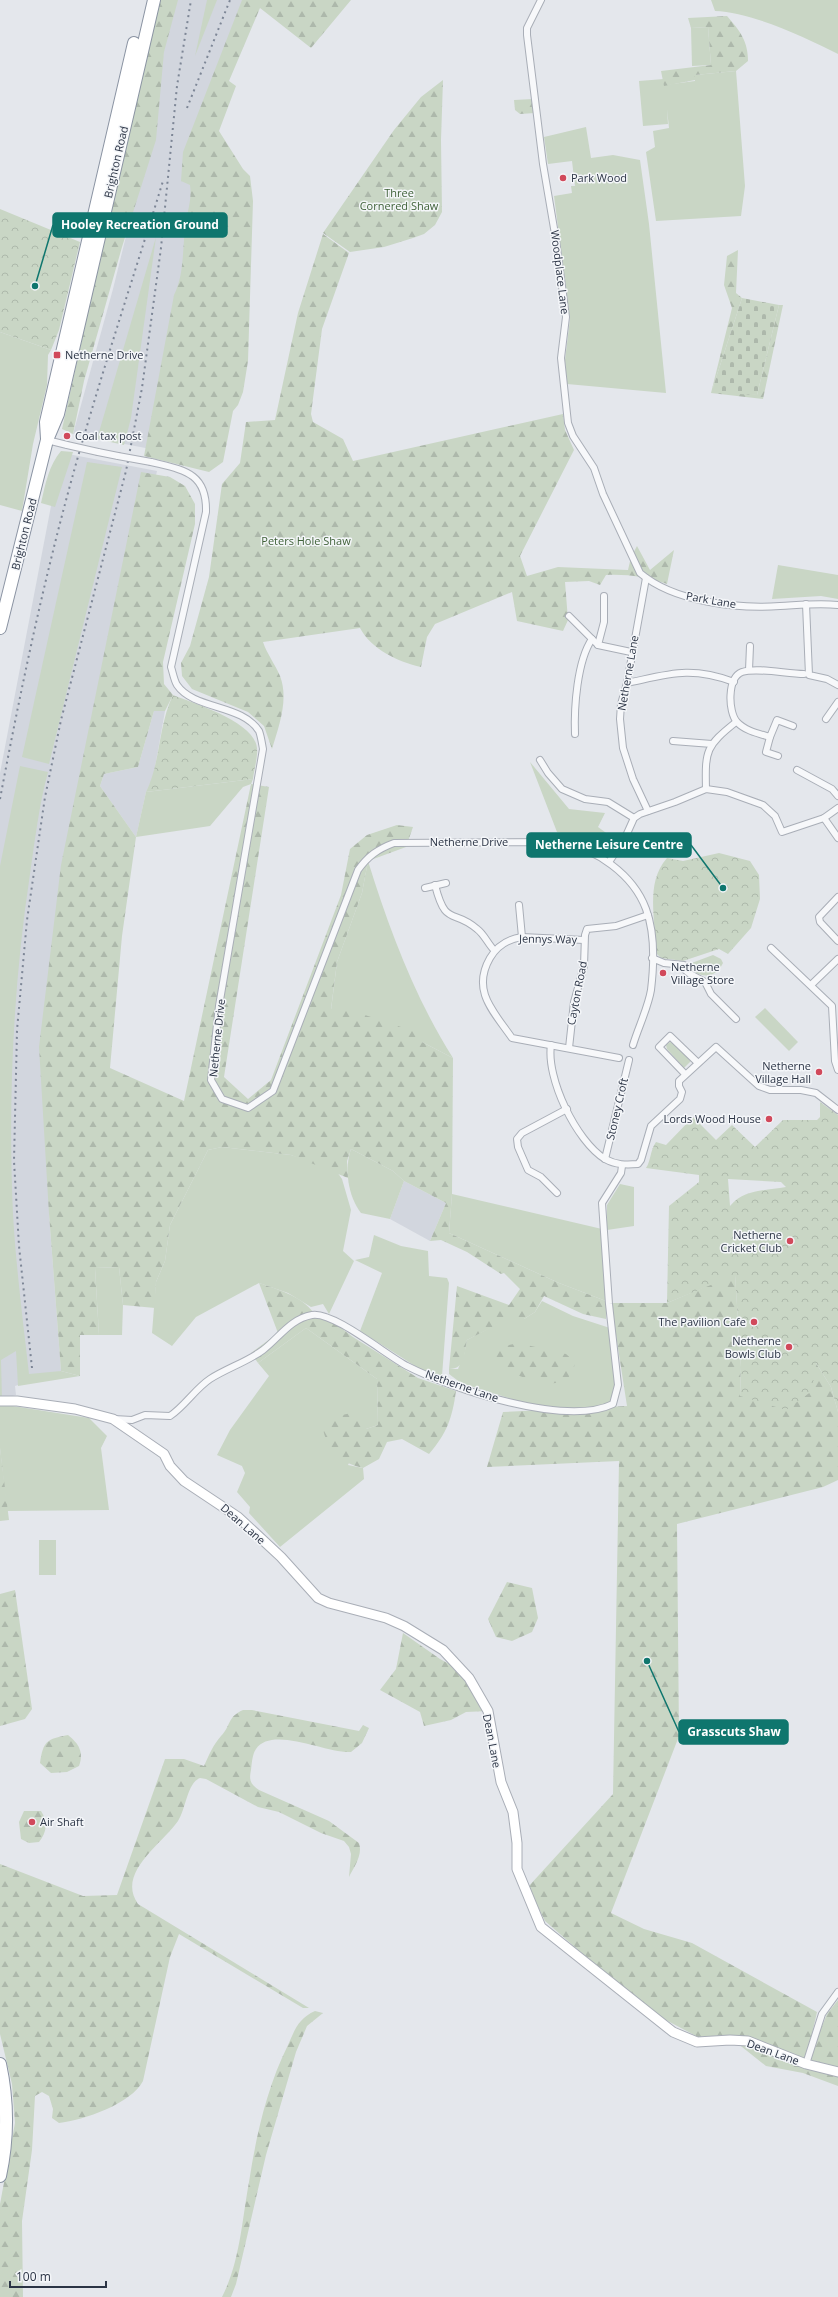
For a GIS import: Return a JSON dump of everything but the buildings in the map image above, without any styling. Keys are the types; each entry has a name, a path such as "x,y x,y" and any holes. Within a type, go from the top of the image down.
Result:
{"highway":[{"name":"Brighton Road","path":"47,440 46,422 145,0"},
{"name":"Brighton Road","path":"0,628 47,440 58,414 154,0"},
{"path":"0,2064 4,2088 6,2122 0,2176"}],"street":[{"name":"Woodplace Lane","path":"542,0 527,28 527,35 566,317 561,358 568,423 573,436 594,468 603,494 640,573 646,578"},
{"name":"Netherne Drive","path":"47,440 185,470 202,485 206,497 206,512 171,668 176,684 183,692 243,717 259,732 263,749 219,1006 211,1080 222,1099 248,1108 273,1091 358,870 366,858 378,849 394,843 561,842 577,845 609,862 636,891 648,915 651,929 651,992 633,1045"},
{"name":"Park Lane","path":"646,578 677,594 715,603 779,606 806,604 838,605"},
{"name":"Netherne Lane","path":"646,578 621,704 620,735 633,779 648,812"},
{"path":"598,645 604,622 604,596"},
{"path":"806,604 809,675 838,685"},
{"path":"569,616 598,645 631,652"},
{"path":"575,734 575,697 586,654 592,639"},
{"path":"749,670 750,646"},
{"path":"770,737 755,733 736,722 732,707 731,695 734,682 740,673 749,670 804,674"},
{"path":"626,683 674,672 715,675 734,682"},
{"path":"826,719 838,702"},
{"path":"778,756 766,752 777,720 794,726"},
{"path":"706,789 706,761 712,744 736,722"},
{"path":"673,741 712,744"},
{"path":"540,760 548,773 562,789 585,799 608,802 634,818"},
{"path":"797,770 832,789 838,796"},
{"path":"609,862 626,838 634,818 706,789 727,792 763,805 775,816 782,832 824,818 838,808"},
{"path":"824,818 838,838"},
{"path":"425,888 446,883"},
{"path":"435,886 440,903 445,912 478,929 486,942 494,950 486,966 482,983 486,1001 510,1040 551,1045 619,1058"},
{"path":"838,897 819,917 820,922 838,941"},
{"path":"519,904 522,937"},
{"path":"584,940 586,932 591,927 616,926 648,915"},
{"name":"Jennys Way","path":"494,950 512,938 522,937 584,940"},
{"name":"Cayton Road","path":"569,1048 574,1002 584,966 584,940"},
{"path":"771,948 812,984 832,1006 834,1011 835,1061 838,1070"},
{"path":"652,958 664,963 684,965 685,970 705,982 711,994 736,1019"},
{"path":"812,984 838,959"},
{"path":"685,1074 659,1047 670,1036 697,1062"},
{"path":"551,1045 549,1057 554,1077 567,1109 580,1133 605,1158 622,1166 638,1164 641,1160 651,1126 680,1099 682,1092 678,1086 679,1081 713,1048 719,1047 759,1086 770,1090 801,1090 816,1093 838,1110"},
{"name":"Stoney Croft","path":"605,1158 629,1060"},
{"path":"557,1193 541,1177 528,1170 518,1147 517,1139 522,1132 567,1109"},
{"name":"Netherne Lane","path":"113,1419 132,1420 145,1415 170,1416 209,1380 264,1349 283,1330 300,1319 313,1314 351,1329 406,1366 444,1382 518,1405 566,1412 602,1410 613,1404 618,1385 609,1304 602,1203 621,1173 622,1166"},
{"name":"Dean Lane","path":"0,1401 17,1401 75,1409 113,1419 164,1454 170,1466 184,1481 238,1517 281,1558 318,1598 329,1603 386,1618 404,1626 443,1650 469,1678 488,1711 499,1775 512,1812 517,1844 517,1869 541,1927 673,2032 697,2042 730,2040 748,2042 806,2064 838,2072"},
{"path":"806,2064 822,2014 838,1992"}],"shaded area":[{"path":"172,0 243,0 201,151 161,451 73,434 113,289 150,139"},
{"path":"68,454 157,471 80,811 50,1062 49,1214 61,1371 15,1386 16,1395 2,1399 0,1394 0,773 51,506"},
{"path":"154,711 165,711 153,778 146,792 136,837 100,786 104,774 138,767"},
{"path":"404,1181 446,1203 430,1241 390,1219"}],"green space":[{"path":"158,0 178,0 164,52 156,140 122,247 84,381 73,434 62,429"},
{"path":"207,0 217,0 195,56"},
{"path":"242,0 351,0 311,48 260,8 229,81 236,86 219,131 243,169 250,176 253,201 248,361 243,392 238,405 233,411 223,462 209,472 144,456 174,295 178,287 182,269 186,222 190,204 190,185 181,181 183,152"},
{"path":"711,0 838,0 838,54 778,26 729,12 715,11"},
{"path":"727,16 745,42 748,61 736,71 695,75 695,80 664,86 661,71 711,65 708,27 691,28 688,18"},
{"path":"708,27 711,65 692,66 691,28"},
{"path":"736,71 745,186 741,216 656,221 646,152 655,147 653,131 669,128 667,109 668,124 643,126 639,81 664,79 664,85 695,81 695,75"},
{"name":"Three Cornered Shaw","path":"443,80 441,140 442,212 435,225 424,234 413,238 384,247 350,252 323,233 394,130 421,97"},
{"path":"533,99 535,113 520,114 515,110 514,100"},
{"path":"586,127 591,158 613,155 640,160 649,224 666,393 567,384 565,360 570,319 554,196 572,193 571,186 575,186 572,161 548,164 544,137"},
{"path":"0,209 80,242 59,330 51,350 0,332"},
{"name":"Peters Hole Shaw","path":"323,234 349,253 322,329 311,414 313,422 343,439 353,461 563,414 565,430 574,450 520,556 527,576 558,567 628,570 631,557 637,546 650,570 674,550 667,584 637,576 622,575 606,575 600,585 589,581 565,582 568,620 563,631 517,621 512,592 435,624 427,637 421,667 403,662 386,654 365,636 360,628 263,642 280,676 284,694 282,712 272,749 264,726 248,712 192,689 182,676 181,663 190,646 209,577 222,484 240,463 246,422 275,420 298,313"},
{"path":"156,237 131,418 124,445 97,439"},
{"path":"738,250 736,293 742,298 713,387 757,395 779,305 783,305 763,399 711,393 732,308 724,285 727,256"},
{"path":"742,298 779,305 757,395 718,393 713,387"},
{"path":"0,332 51,350 48,355 47,385 33,444 22,511 0,505"},
{"path":"61,451 73,452 55,507 41,503 50,469"},
{"path":"87,462 122,467 49,764 22,757"},
{"path":"141,472 170,477 185,486 195,504 195,524 163,662 164,684 173,695 165,711 154,711 138,767 104,774 100,786 136,837 122,936 110,1068 184,1101 251,784 269,787 224,1077 248,1099 271,1080 341,895 350,849 367,835 397,825 413,827 406,847 368,861 362,893 337,962 331,1009 356,1012 422,1034 422,1042 453,1058 452,1194 449,1233 559,1283 606,1301 606,1319 583,1314 544,1296 535,1312 524,1319 508,1319 467,1340 461,1363 455,1368 449,1369 457,1286 509,1305 520,1289 504,1273 501,1274 467,1252 441,1240 430,1241 446,1203 404,1181 393,1171 351,1149 347,1161 348,1178 291,1155 222,1147 208,1150 170,1225 165,1261 156,1282 155,1308 123,1305 119,1267 95,1268 99,1335 80,1335 80,1376 61,1371 49,1214 39,1047 61,865"},
{"path":"778,565 838,575 838,599 821,596 772,599"},
{"path":"173,695 222,715 246,730 253,738 257,748 253,779 146,792 151,780 168,707"},
{"path":"530,762 569,809 605,813 598,827 620,843 609,862 582,848 575,838 557,832"},
{"path":"20,766 48,772 42,797 24,916 19,958 13,1044 11,1129 13,1214 18,1274 29,1374 61,1371 80,1376 18,1386 16,1351 1,1360 2,1399 0,1399 0,866"},
{"path":"253,779 251,784 243,787 210,826 136,837 146,792"},
{"path":"719,853 750,861 759,875 760,899 751,928 728,954 719,949 683,961 661,958 655,952 653,903 656,879 660,868 667,858 683,861"},
{"path":"368,861 404,962 439,1035 453,1058 422,1042 331,1010 337,962 362,893"},
{"path":"713,955 721,959 723,963 716,972 703,975 688,969 689,964"},
{"path":"765,1008 798,1042 789,1051 755,1017"},
{"path":"670,1042 673,1043 691,1061 684,1068 667,1049 666,1045"},
{"path":"820,1102 838,1115 838,1412 831,1387 816,1363 812,1391 786,1410 740,1396 741,1367 735,1275 667,1303 669,1206 699,1182 699,1175 646,1168 656,1142 666,1145 693,1117 716,1140 732,1125 755,1147 783,1120 817,1120 820,1117","holes":["728,1179 781,1182 786,1187 763,1190 742,1196 730,1206"]},
{"path":"222,1147 291,1155 335,1169 342,1179 351,1210 343,1251 354,1261 329,1314 323,1304 311,1307 288,1293 259,1283 196,1317 172,1346 152,1333 156,1282 165,1261 170,1225 208,1150"},
{"path":"351,1149 393,1171 404,1181 390,1219 361,1213 353,1199 348,1182 348,1165"},
{"path":"620,1184 634,1187 634,1226 607,1230 607,1205"},
{"path":"452,1194 602,1229 606,1301 559,1283 449,1233"},
{"path":"374,1235 401,1246 428,1251 429,1276 447,1278 449,1283 442,1376 423,1371 360,1331 382,1273 355,1260 369,1257"},
{"path":"119,1267 123,1305 122,1335 99,1335 95,1268"},
{"path":"735,1274 741,1367 740,1396 816,1363 831,1387 838,1412 838,1480 823,1487 677,1524 679,1736 611,1913 644,1929 692,1943 817,2012 804,2070 827,2014 838,2000 838,2086 803,2073 766,2066 727,2035 698,2037 647,2010 545,1921 528,1887 613,1794 619,1461 487,1467 503,1412 627,1406 611,1303 667,1303"},
{"path":"259,1283 298,1299 311,1309 316,1316 332,1321 353,1337 418,1378 456,1391 453,1410 448,1425 429,1454 402,1439 387,1442 379,1459 363,1468 347,1462 335,1454 327,1441 322,1425 338,1416 355,1412 366,1429 378,1425 377,1379 306,1328 258,1363 251,1353 278,1333"},
{"path":"542,1301 573,1316 610,1328 615,1381 610,1400 605,1407 560,1409 518,1401 461,1383 449,1374 449,1369 458,1369 464,1355 467,1340 508,1318 524,1319 535,1312"},
{"path":"306,1328 377,1379 378,1425 366,1429 348,1465 363,1468 364,1479 280,1547 249,1513 250,1507 237,1492 245,1473 242,1466 217,1455 230,1430 269,1376 258,1363"},
{"path":"518,1343 566,1354 575,1362 571,1374 563,1381 552,1383 539,1382 513,1373 492,1362 495,1352 509,1345"},
{"path":"0,1404 89,1418 107,1436 101,1448 109,1510 7,1511 0,1448"},
{"path":"0,1448 9,1520 0,1521"},
{"path":"39,1540 56,1540 56,1575 39,1575"},
{"path":"507,1582 532,1588 538,1618 532,1632 512,1641 496,1637 488,1619"},
{"path":"15,1590 32,1709 25,1719 0,1726 0,1594"},
{"path":"403,1633 440,1659 464,1672 488,1711 466,1712 451,1720 424,1726 420,1712 380,1690 396,1669"},
{"path":"243,1710 252,1710 359,1731 363,1725 369,1728 362,1743 351,1752 287,1740 264,1742 255,1751 250,1773 252,1784 259,1790 329,1821 359,1843 359,1856 349,1877 351,1854 349,1847 344,1841 321,1833 279,1812 258,1807 206,1779 200,1778 192,1785 178,1821 153,1849 137,1870 133,1881 133,1892 138,1904 309,2008 303,2008 179,1934 170,1957 143,2081 137,2089 118,2104 106,2110 59,2123 52,2118 53,2109 49,2096 42,2092 35,2096 32,2150 22,2221 23,2297 0,2297 0,2204 15,2123 12,2084 0,2034 0,1864 83,1896 117,1895 165,1759 184,1759 204,1766 213,1747 234,1716"},
{"path":"68,1735 80,1749 81,1757 79,1766 67,1772 51,1773 40,1763 43,1750 47,1742 55,1738"},
{"path":"24,1811 41,1811 45,1819 45,1831 39,1842 29,1843 21,1839 19,1822"},
{"path":"315,2011 323,2013 307,2026 296,2052 266,2155 236,2284 231,2297 222,2297 233,2270 237,2255 255,2147 268,2095 295,2029 305,2017"}],"railway":[{"path":"32,1368 19,1246 14,1161 17,1030 27,920 45,797 61,720 126,471 142,388 161,248 177,86 191,0"},
{"path":"187,108 230,0"},
{"path":"0,799 27,662 59,526 94,404 163,181"}],"place":[{"name":"Park Wood","path":"563,178"},
{"name":"Hooley Recreation Ground","path":"35,286"},
{"name":"Netherne Drive","path":"57,355"},
{"name":"Coal tax post","path":"67,436"},
{"name":"Netherne Leisure Centre","path":"723,888"},
{"name":"Netherne Village Store","path":"663,973"},
{"name":"Netherne Village Hall","path":"819,1072"},
{"name":"Lords Wood House","path":"769,1119"},
{"name":"Netherne Cricket Club","path":"790,1241"},
{"name":"The Pavilion Cafe","path":"754,1322"},
{"name":"Netherne Bowls Club","path":"789,1347"},
{"name":"Grasscuts Shaw","path":"647,1661"},
{"name":"Air Shaft","path":"32,1822"}]}
